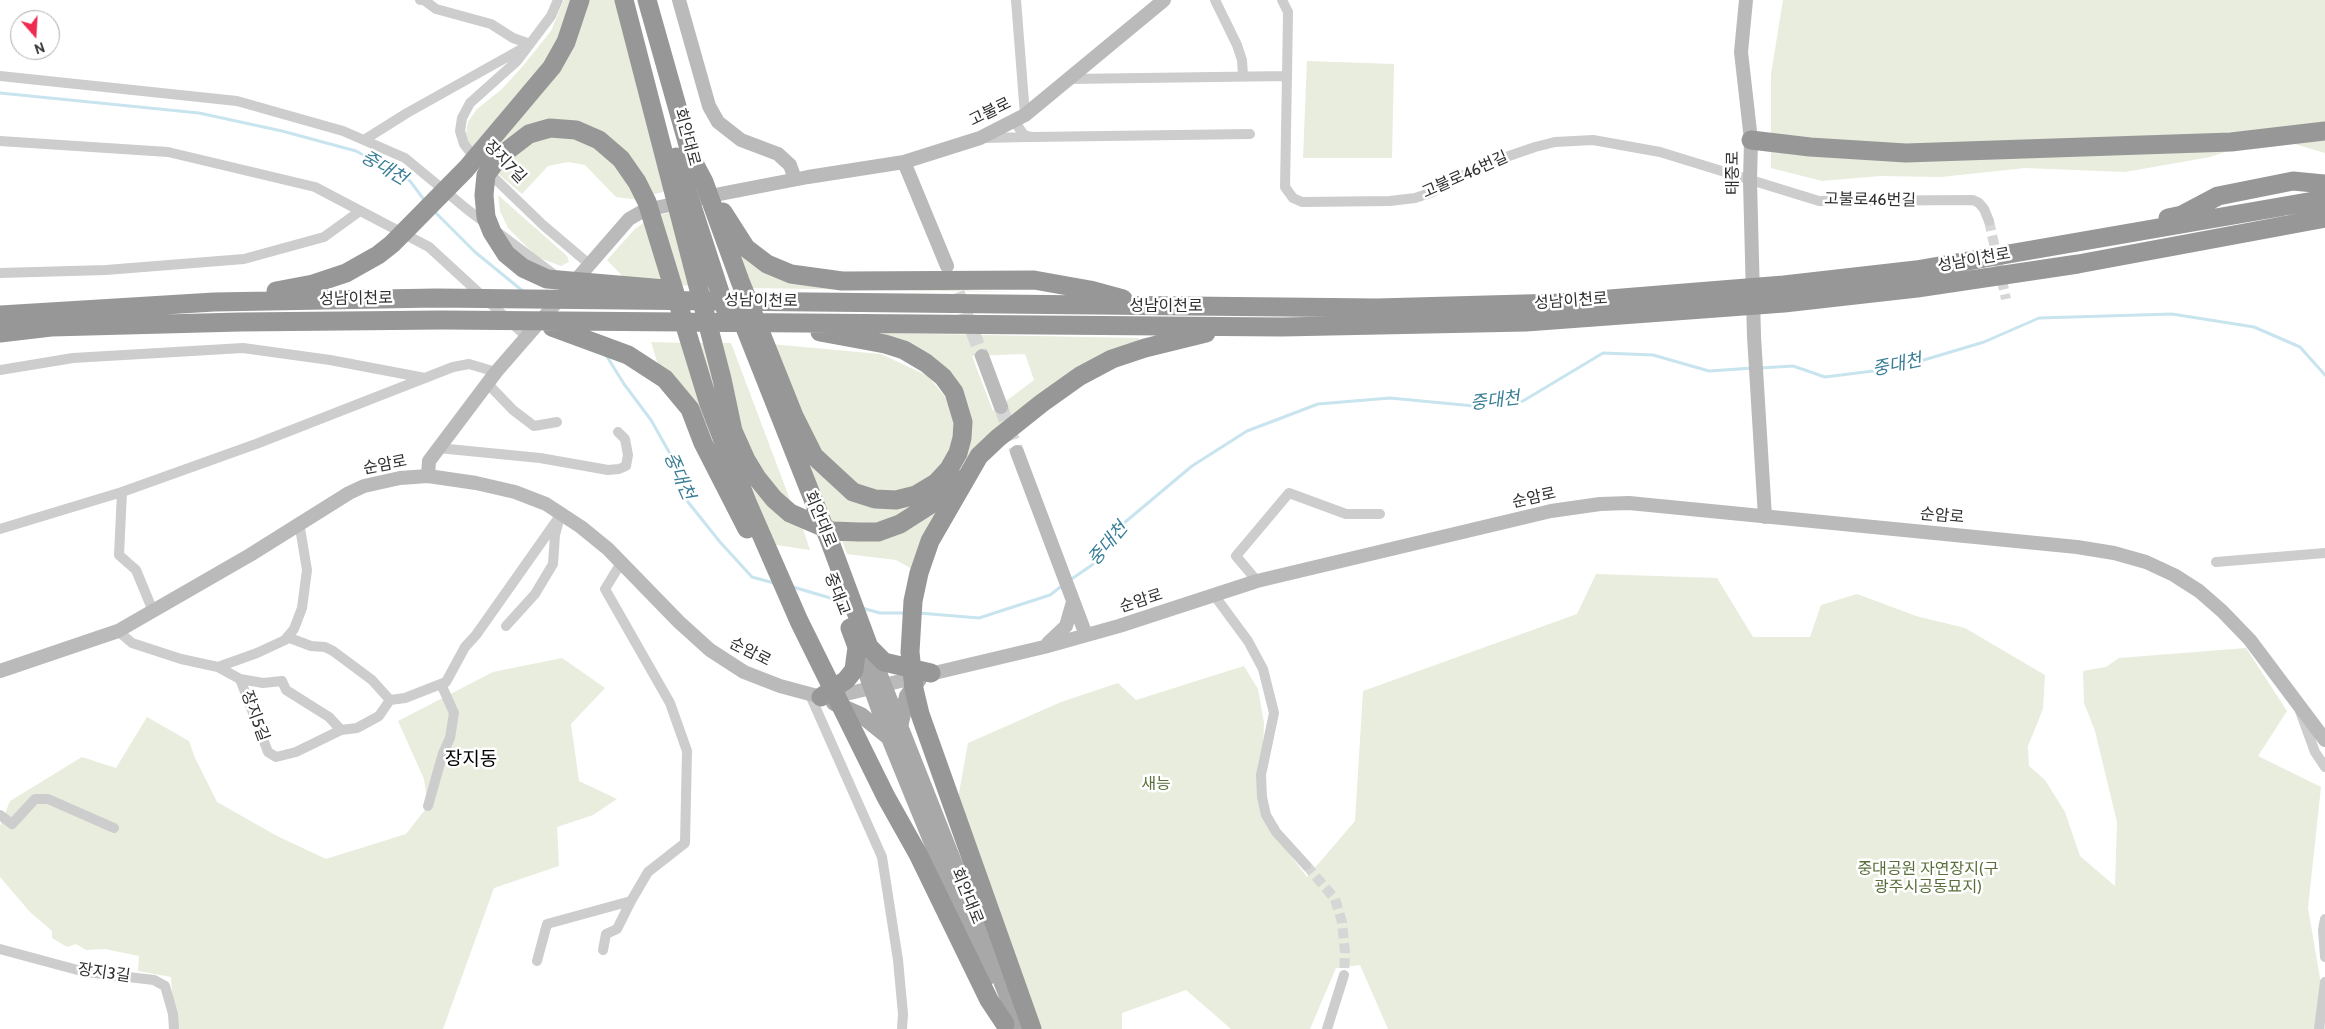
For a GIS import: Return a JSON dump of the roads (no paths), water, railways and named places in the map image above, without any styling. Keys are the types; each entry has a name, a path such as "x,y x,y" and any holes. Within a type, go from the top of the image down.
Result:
{"highway":[{"path":"224,302 294,288 332,278 360,265 392,244 466,169 552,67 566,42 580,0"},
{"path":"624,0 681,169 814,456 853,492 875,499 896,500 916,495 936,484 949,469 958,453 963,422 961,410 954,392 943,377 926,363 904,350 885,344 863,332"},
{"name":"회안대로","path":"628,0 681,169"},
{"name":"회안대로","path":"647,0 681,169"},
{"path":"741,505 709,404 658,236 647,202 637,182 621,159 599,140 576,130 550,128 529,134 513,144 499,157 486,175 484,195 486,217 492,232 506,254 523,268 547,279 800,302"},
{"path":"1751,140 1810,147 1906,152 2222,142 2325,131"},
{"path":"681,169 708,226 722,379 733,431 746,460 774,499 790,513 807,522 832,531 878,532 900,524 936,501 979,456 1042,402 1080,376 1112,359 1145,348 1236,326"},
{"path":"2082,242 2182,214 2218,196 2293,180 2325,184"},
{"name":"성남이천로","path":"0,333 60,327 232,322 442,320 532,330 765,321 863,332 1526,322 1784,294 2325,199"},
{"name":"성남이천로","path":"0,315 224,302 436,298 1377,308 1784,294 1916,288 2068,266 2325,218"},
{"path":"708,226 746,248 767,264 791,274 842,281 1034,280 1090,290 1151,306"},
{"name":"회안대로","path":"708,226 743,360 823,541"},
{"path":"532,330 628,355 665,379 690,409 703,443 741,505 886,797 918,854 989,1000 1010,1027"},
{"path":"979,456 930,541 918,574 913,601 910,652 914,689 920,714 1032,1029"},
{"name":"중대교","path":"823,541 863,647"},
{"path":"816,696 846,680 854,670 863,647 884,662 926,675"}],"main road":[{"name":"회안대로","path":"863,647 894,733 1010,1027"},
{"path":"816,696 861,715 894,733 907,696 926,675"}],"street":[{"path":"420,0 424,0 436,9 491,24 513,38 530,44"},
{"name":"장지7길","path":"558,0 551,16 516,61 470,104 462,118 460,131 464,144 479,164 543,225 589,264"},
{"path":"679,0 706,97 718,122 741,140 778,154 790,165 795,179"},
{"path":"1016,0 1019,118 1024,135 1032,137"},
{"name":"고불로","path":"589,264 629,219 643,211 795,179 904,162 980,138 1019,118 1070,79 1164,0"},
{"path":"1215,0 1237,45 1242,60 1243,76"},
{"name":"고불로46번길","path":"1282,0 1288,12 1285,187 1293,198 1302,202 1390,201 1415,198 1430,193 1498,159 1535,147 1577,140 1594,140 1636,147 1819,200 1973,200 1984,209 1989,221"},
{"name":"태중로","path":"1746,0 1741,52 1751,140 1750,181 1756,347 1765,517"},
{"path":"364,140 407,113 530,44"},
{"path":"0,76 236,101 343,131 404,158 468,210 508,239 568,291"},
{"path":"1070,79 1287,76"},
{"path":"980,138 1250,134"},
{"path":"0,141 168,152 315,187 429,247 532,330"},
{"path":"904,162 947,266"},
{"path":"0,273 106,270 244,259 324,237 360,211"},
{"path":"428,476 429,461 438,448 496,372 568,291 589,264"},
{"path":"0,370 73,358 243,348 330,360 425,378"},
{"path":"982,356 1001,408"},
{"path":"0,529 122,492 262,442 425,378 469,364 496,372"},
{"path":"488,384 513,410 534,426 557,422"},
{"path":"438,448 540,458 608,470 626,466 628,455 625,439 618,432"},
{"path":"1017,452 1086,635"},
{"name":"순암로","path":"0,671 118,631 250,555 334,501 364,486 400,478 428,476 498,487 531,498 562,513 595,538 710,650 744,672 816,696 879,687 1044,647 1120,626 1257,581 1551,511 1629,503 2077,547 2114,553 2146,562 2174,576 2199,592 2222,611 2250,640 2325,740"},
{"path":"122,492 119,555 136,570 153,611"},
{"path":"1257,581 1236,556 1289,493 1346,514 1380,514"},
{"path":"506,626 535,594 553,564 555,535 562,513"},
{"path":"288,637 311,646 325,647 333,650 372,680 390,700 405,698 446,682 465,647 476,635 562,513"},
{"path":"218,666 257,653 288,637 294,629 302,608 307,570 299,522"},
{"path":"2216,562 2325,553"},
{"path":"603,950 606,934 617,929 648,872 685,842 687,751 670,703 605,589 621,563"},
{"path":"1214,595 1248,640 1263,669 1274,713 1261,775 1262,797 1266,815 1276,832 1306,865"},
{"path":"1074,601 1091,620 1104,625 1120,626"},
{"path":"1044,647 1059,635 1066,626 1074,601"},
{"name":"장지5길","path":"118,631 132,643 181,659 218,666 240,679 268,752 276,757 296,752 341,730 358,728 380,716 390,700"},
{"path":"240,679 263,683 282,680 286,690 329,717 341,730"},
{"path":"428,806 443,753 450,738 454,712 441,684"},
{"path":"816,696 882,857 898,960 903,1014 902,1029"},
{"path":"2297,703 2314,752 2325,767"},
{"path":"0,814 12,824 35,799 48,799 114,828"},
{"path":"537,960 547,924 631,901"},
{"path":"2325,919 2325,958"},
{"name":"장지3길","path":"0,948 85,972 154,980 165,986 173,1014 174,1029"},
{"path":"1327,1029 1344,975"},
{"path":"2319,1029 2325,982"}],"waterway":[{"name":"중대천","path":"0,93 199,113 282,131 356,151 410,181 425,201"},
{"name":"중대천","path":"434,211 475,252 524,292"},
{"name":"중대천","path":"1760,368 1793,366 1825,377 1897,368 1984,342 2039,318 2172,314 2254,327 2300,347 2325,375"},
{"name":"중대천","path":"1070,580 1092,565 1124,523 1192,466 1247,431 1318,404 1390,398 1474,406 1523,401 1603,353 1653,355 1709,371 1753,368"},
{"name":"중대천","path":"606,355 624,384 651,420 673,459 688,502 720,542 752,577 774,583"},
{"name":"중대천","path":"919,613 979,618 1050,595 1063,585"},
{"name":"중대천","path":"793,587 844,602"},
{"name":"중대천","path":"862,608 880,613 905,613"}],"tunnel":[{"path":"1989,221 2006,299"},
{"path":"950,273 982,356"},
{"path":"1001,407 1017,452"},
{"path":"1306,865 1335,899 1342,922 1345,952 1344,975"}],"district":[{"name":"장지동","path":"471,759"}],"park label":[{"name":"새능","path":"1156,784"},
{"name":"중대공원 자연장지(구 광주시공동묘지)","path":"1928,878"}]}
